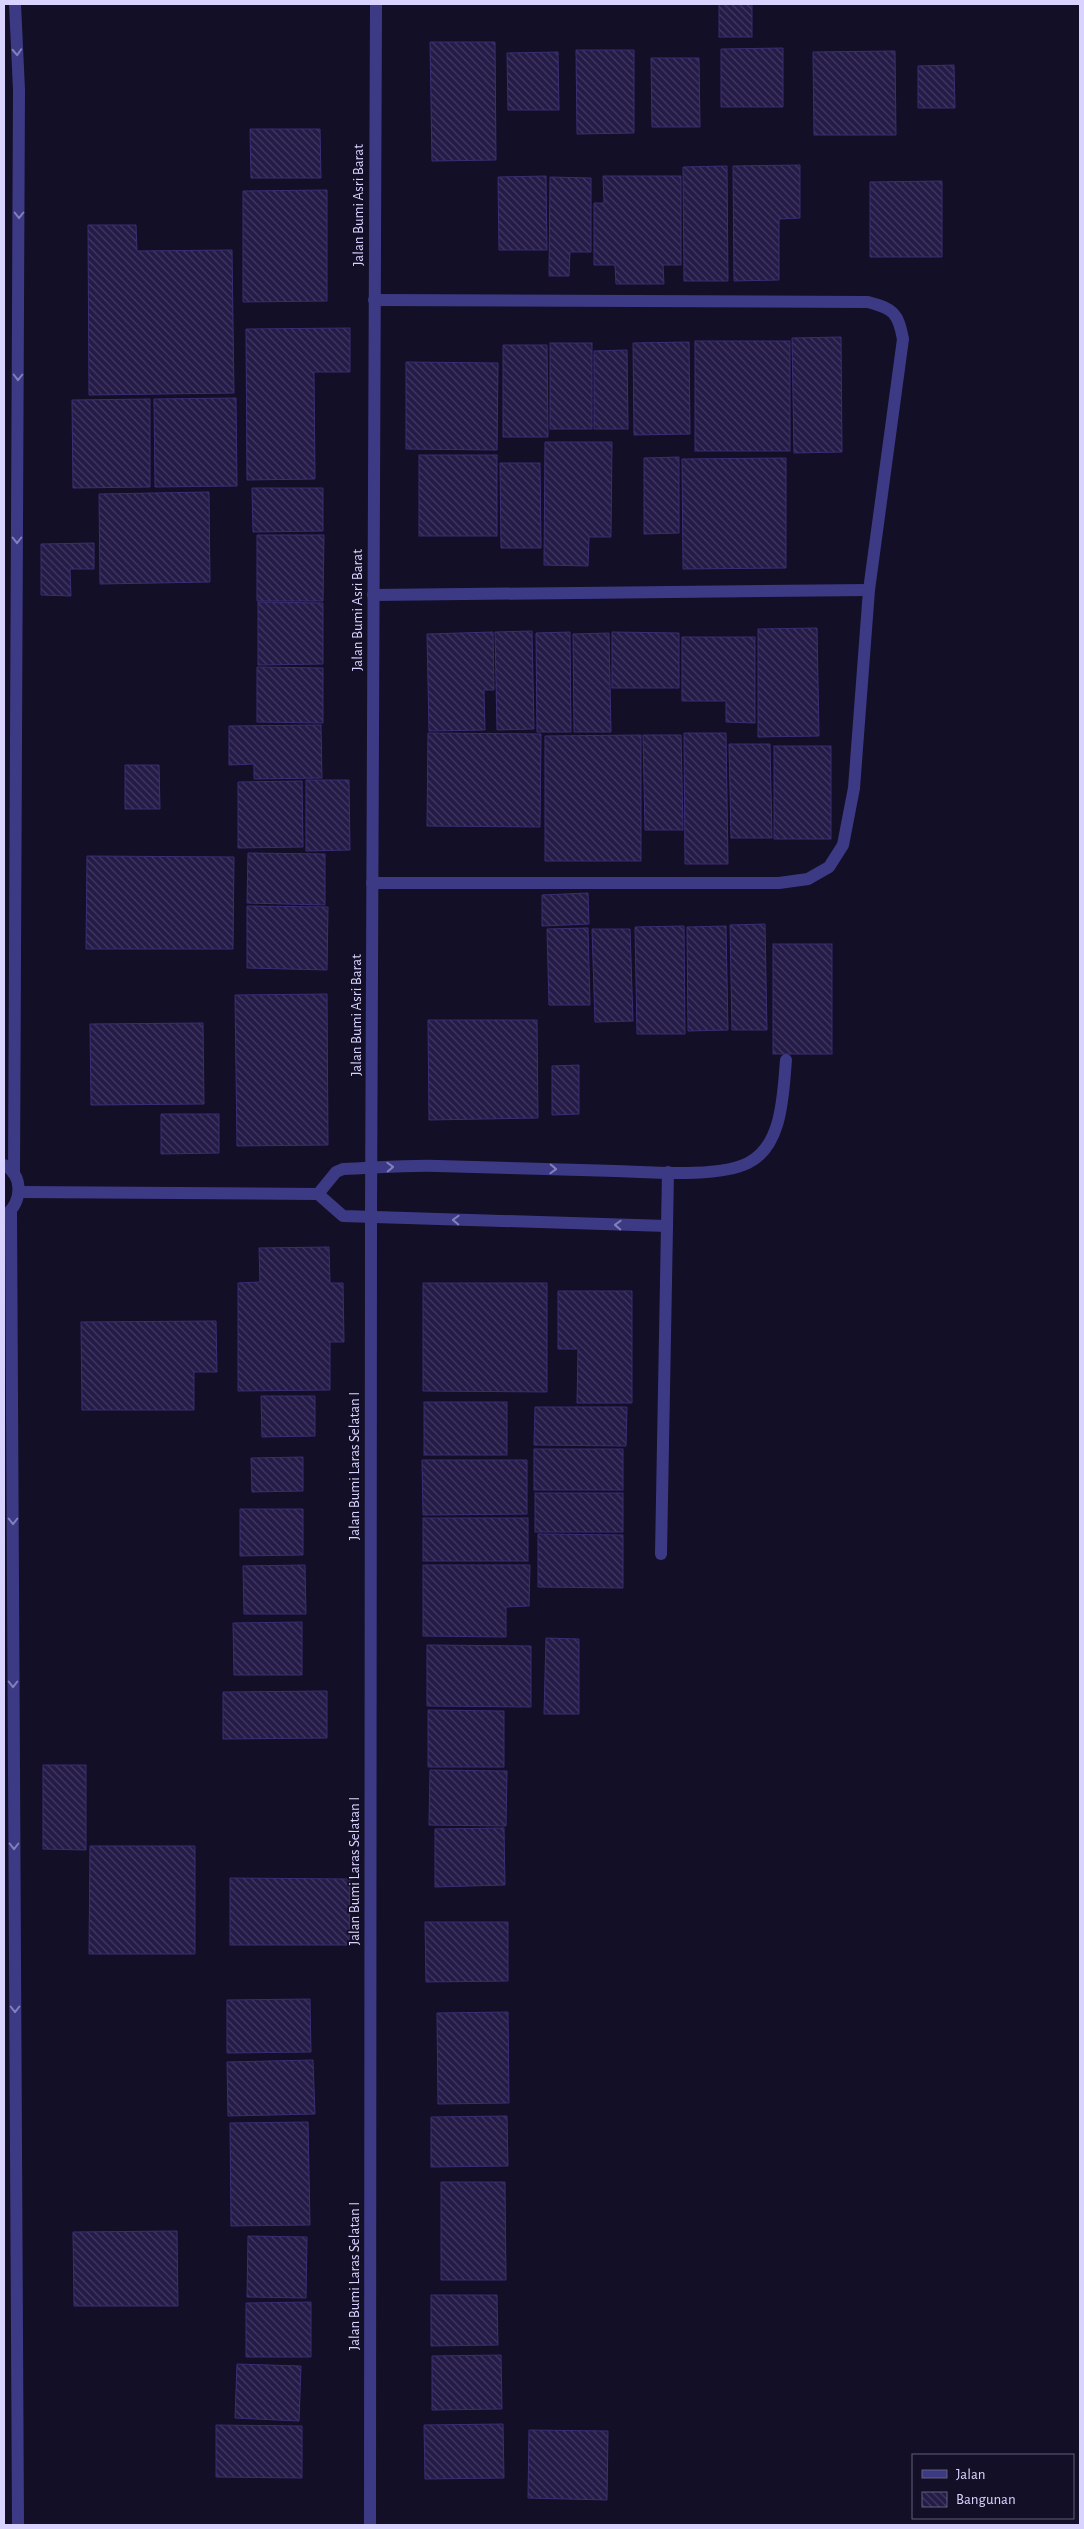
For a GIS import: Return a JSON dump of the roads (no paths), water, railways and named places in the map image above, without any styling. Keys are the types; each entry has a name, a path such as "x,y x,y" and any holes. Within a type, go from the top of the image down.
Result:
{"street":[{"path":"15,4 19,90 14,1174 19,1192 8,1213 18,2525"},
{"name":"Jalan Bumi Asri Barat","path":"371,1217 376,4"},
{"path":"372,883 779,882 808,879 829,867 843,845 854,788 870,590 903,339 900,319 889,307 868,302 374,300"},
{"path":"373,595 870,590"},
{"path":"318,1194 336,1172 343,1169 432,1166 668,1172 723,1169 749,1163 763,1151 774,1134 782,1101 786,1060"},
{"path":"4,1165 14,1174"},
{"path":"661,1554 668,1172"},
{"path":"19,1192 318,1194 343,1216 667,1226"},
{"name":"Jalan Bumi Laras Selatan I","path":"370,2525 371,1217"}]}
